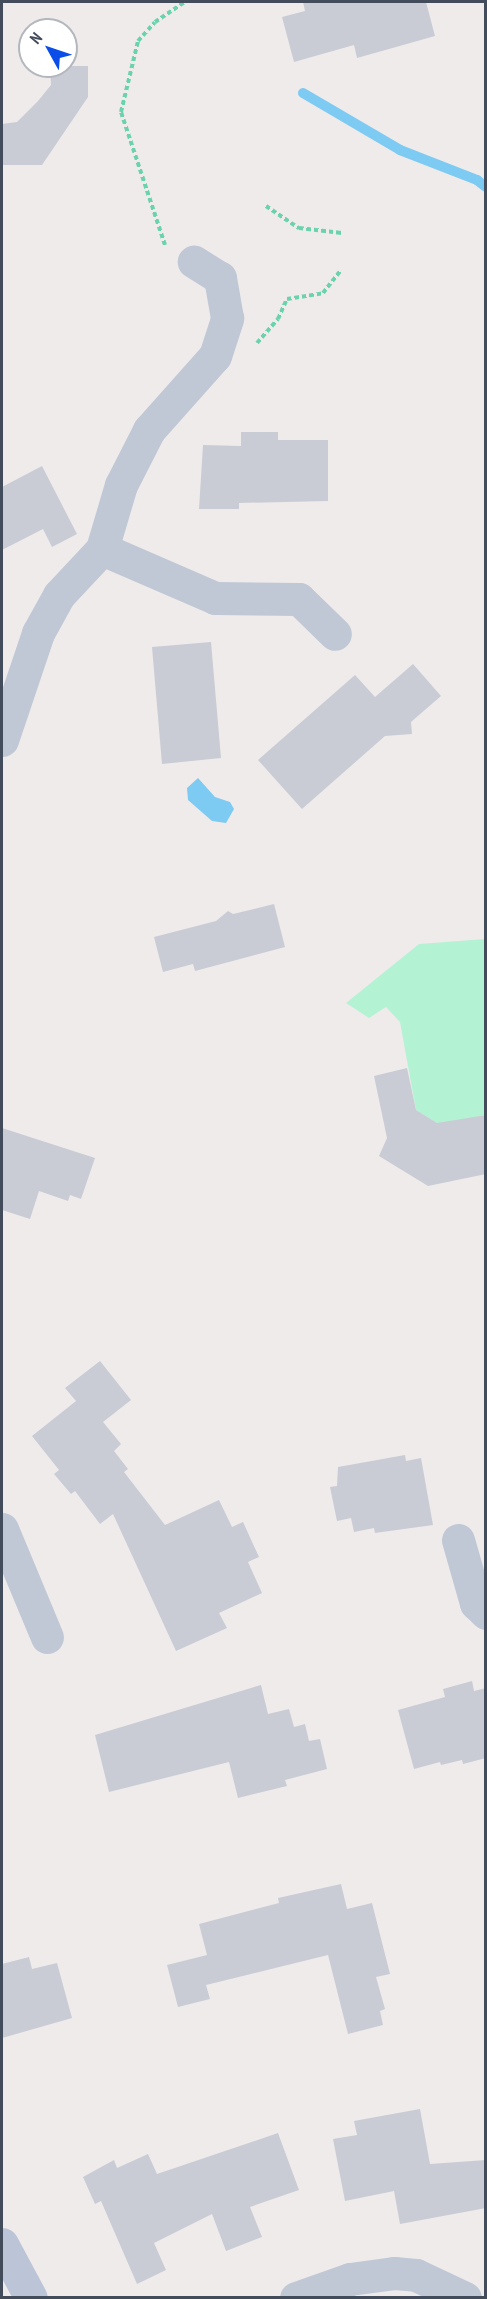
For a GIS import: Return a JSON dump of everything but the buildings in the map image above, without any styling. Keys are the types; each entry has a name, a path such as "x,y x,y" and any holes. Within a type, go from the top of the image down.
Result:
{"street":[{"path":"2,740 30,652 48,614 102,549 121,485 149,430 216,356 226,318 220,278 179,256"},
{"path":"102,549 215,598 299,599 335,634"},
{"path":"2,1529 47,1637"},
{"path":"458,1540 476,1603 486,1613"},
{"path":"2,2244 31,2298"},
{"path":"296,2298 350,2278 394,2273 417,2275 465,2298"}],"path":[{"path":"179,256 121,112 138,40 155,22 185,2"},
{"path":"266,206 299,228 342,233"},
{"path":"253,348 278,319 288,299 323,293 340,271"}],"green space":[{"path":"485,939 485,1115 440,1125 416,1110 400,1022 386,1007 369,1018 346,1003 419,944"}],"water":[{"path":"198,778 215,797 230,802 234,809 226,823 212,821 188,800 187,788"}],"waterway":[{"path":"303,93 400,150 477,180 486,187"}]}
